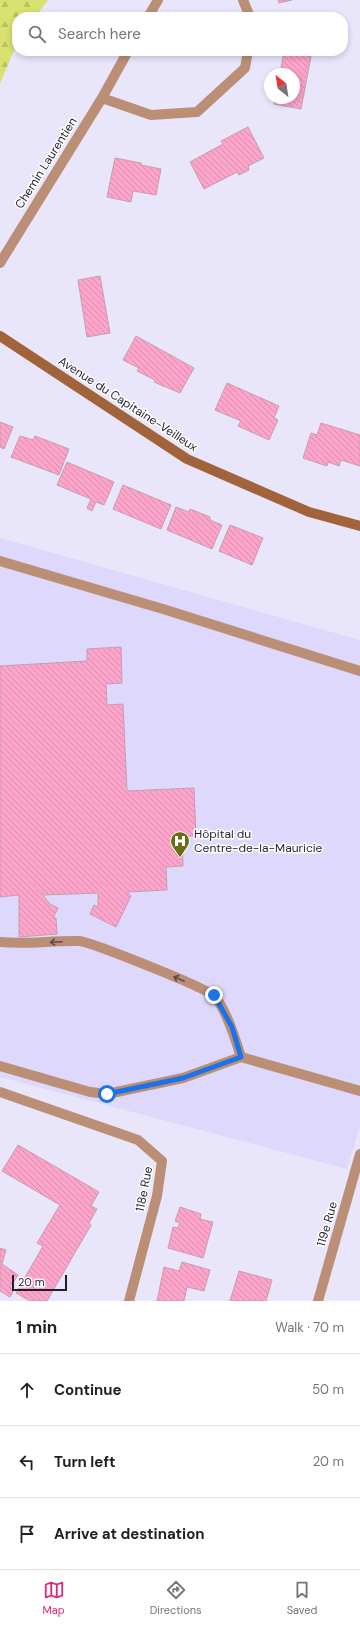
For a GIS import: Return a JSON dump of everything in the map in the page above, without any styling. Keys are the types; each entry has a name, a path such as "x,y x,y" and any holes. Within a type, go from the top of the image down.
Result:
{"street":[{"path":"151,12 158,0"},
{"path":"243,0 248,12"},
{"name":"Chemin Laurentien","path":"0,263 102,98 125,56"},
{"path":"102,98 151,115 197,112 245,68 247,56"},
{"name":"Avenue du Capitaine-Veilleux","path":"0,336 187,459 309,512 360,526"},
{"path":"0,561 163,609 360,671"},
{"path":"0,942 16,944 81,941 168,974 214,995 232,1027 241,1057"},
{"path":"0,1066 90,1092 107,1094 183,1078 241,1057 360,1091"},
{"name":"118e Rue","path":"0,1092 138,1140 162,1161 157,1196 129,1301"},
{"name":"119e Rue","path":"318,1301 360,1154"}],"shaded area":[{"name":"Hôpital du Centre-de-la-Mauricie","path":"0,538 360,640 360,1125 347,1169 0,1077"}],"green space":[{"path":"0,0 48,0 39,12 12,12 12,55 0,84"}],"building":[{"path":"278,0 292,0 279,3"},
{"path":"283,56 311,56 301,109 274,104 300,104 300,68 281,68"},
{"path":"248,127 264,158 248,166 249,170 239,175 237,172 204,189 190,162 223,144 221,141"},
{"path":"115,158 161,169 156,195 133,191 131,202 107,197"},
{"path":"100,276 110,333 87,337 78,280"},
{"path":"136,336 194,368 180,393 154,382 155,380 137,371 139,368 123,360"},
{"path":"227,383 279,406 274,418 278,420 269,440 238,426 241,421 215,410"},
{"path":"0,422 13,427 4,449 0,447"},
{"path":"321,423 360,435 360,466 341,460 339,466 328,462 327,466 303,458 311,433 317,435"},
{"path":"20,436 33,440 35,436 69,449 59,475 11,457"},
{"path":"67,462 114,482 104,505 96,502 92,511 87,508 91,499 57,485"},
{"path":"123,485 171,505 161,529 113,509"},
{"path":"176,507 189,512 190,509 210,517 210,520 222,525 212,549 167,530"},
{"path":"230,525 263,538 252,565 219,551"},
{"name":"Hôpital du Centre-de-la-Mauricie","path":"121,647 122,683 106,684 107,705 123,704 127,791 194,788 196,836 182,836 183,866 166,867 167,890 127,892 131,896 116,927 90,914 94,905 98,907 98,893 43,895 50,904 58,908 53,918 56,918 57,934 19,937 19,895 0,897 0,666 87,661 87,649"},
{"path":"18,1145 99,1192 91,1206 97,1209 89,1223 91,1225 47,1301 30,1301 16,1293 43,1246 37,1243 60,1205 2,1171"},
{"path":"180,1207 201,1214 200,1219 213,1222 203,1258 168,1248 173,1227 178,1228 180,1223 175,1221"},
{"path":"0,1248 6,1250 2,1264 18,1275 10,1287 14,1290 10,1297 0,1291"},
{"path":"182,1262 210,1270 204,1291 187,1287 184,1301 157,1301 164,1267 179,1271"},
{"path":"239,1271 272,1280 266,1301 230,1301"}],"place":[{"name":"Hôpital du Centre-de-la-Mauricie","path":"180,858"}],"route":[{"path":"107,1094 183,1078 241,1057 232,1027 214,995"}]}
